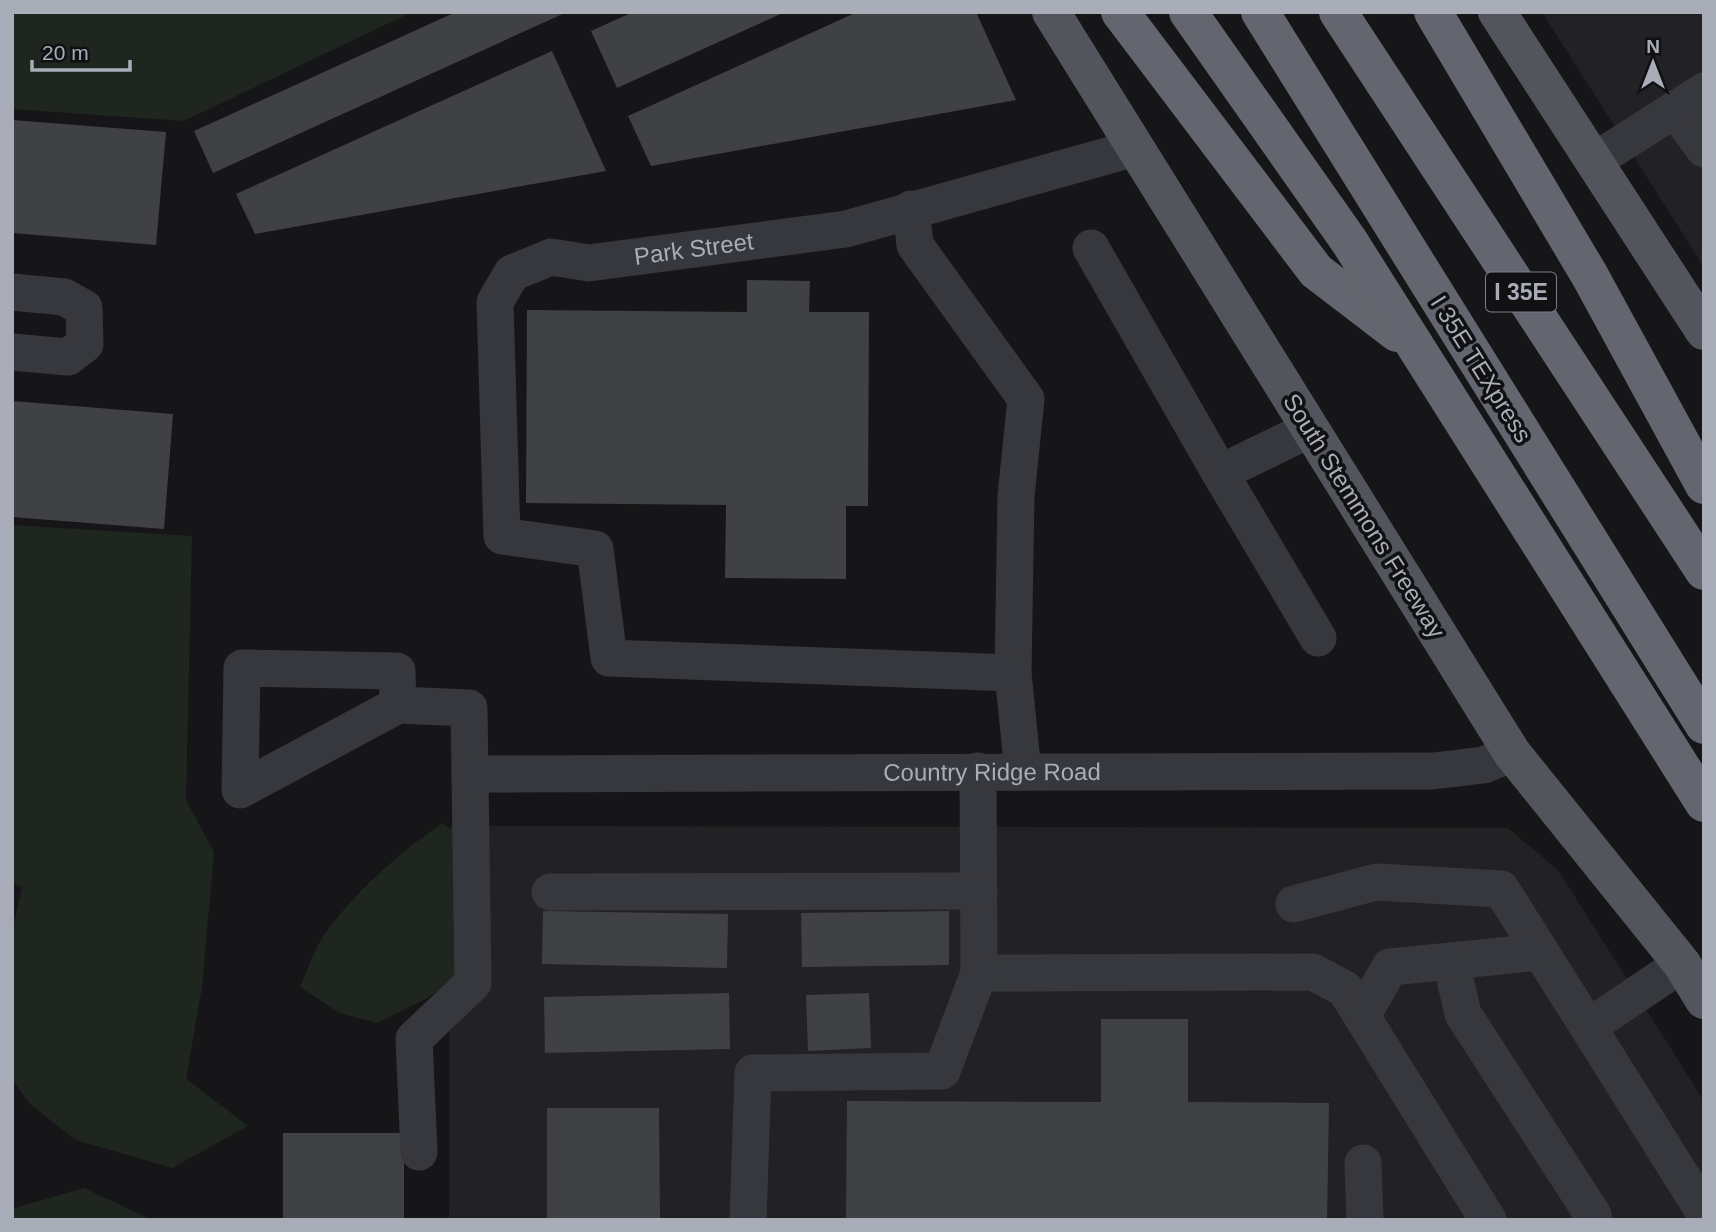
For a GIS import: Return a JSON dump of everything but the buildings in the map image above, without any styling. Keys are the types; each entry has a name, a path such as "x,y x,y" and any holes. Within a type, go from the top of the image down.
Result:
{"highway":[{"path":"1120,12 1316,271 1418,349"},
{"path":"1188,12 1349,241 1704,803"},
{"name":"I 35E TEXpress","path":"1260,12 1704,725"},
{"name":"I 35E","path":"1338,12 1704,571"},
{"path":"1433,12 1590,276 1704,485"}],"main road":[{"name":"South Stemmons Freeway","path":"1051,12 1511,753 1682,964 1704,1000"},
{"path":"1497,12 1594,161 1699,314"}],"lane":[{"path":"1594,161 1690,100 1704,149"},
{"name":"Park Street","path":"1013,673 609,658 596,549 502,536 495,302 512,273 551,257 589,262 846,229 1135,148"},
{"path":"911,209 915,244 1026,399 1016,496 1013,673 1023,772"},
{"path":"1091,248 1318,638"},
{"path":"12,292 64,297 84,308 85,344 68,357 12,352"},
{"path":"1220,473 1310,429"},
{"path":"398,705 397,671 242,668 240,790 398,705 469,708 473,983 414,1039 419,1152"},
{"name":"Country Ridge Road","path":"470,774 1433,771 1483,765 1511,753"},
{"path":"748,1220 753,1073 942,1071 979,973 978,771"},
{"path":"1294,904 1376,882 1500,889 1704,1212"},
{"path":"550,892 979,891"},
{"path":"1362,1016 1390,967 1540,952"},
{"path":"1451,961 1463,1014 1593,1216 1591,1220"},
{"path":"1588,1027 1682,964"},
{"path":"979,973 1313,972 1345,989 1488,1220"},
{"path":"1363,1163 1365,1220"}],"shaded area":[{"path":"12,12 412,12 184,121 12,109"},
{"path":"1542,12 1704,12 1704,267"},
{"path":"12,525 192,536 186,800 214,852 202,987 186,1079 248,1126 172,1168 76,1140 30,1104 12,1079 12,932 22,887 12,883"},
{"path":"442,823 463,839 465,974 422,1001 377,1023 340,1013 300,987 319,944 334,921 393,861"},
{"path":"450,826 1508,828 1558,870 1704,1101 1704,1220 449,1220"},
{"path":"84,1188 152,1220 12,1220 12,1209"}]}
